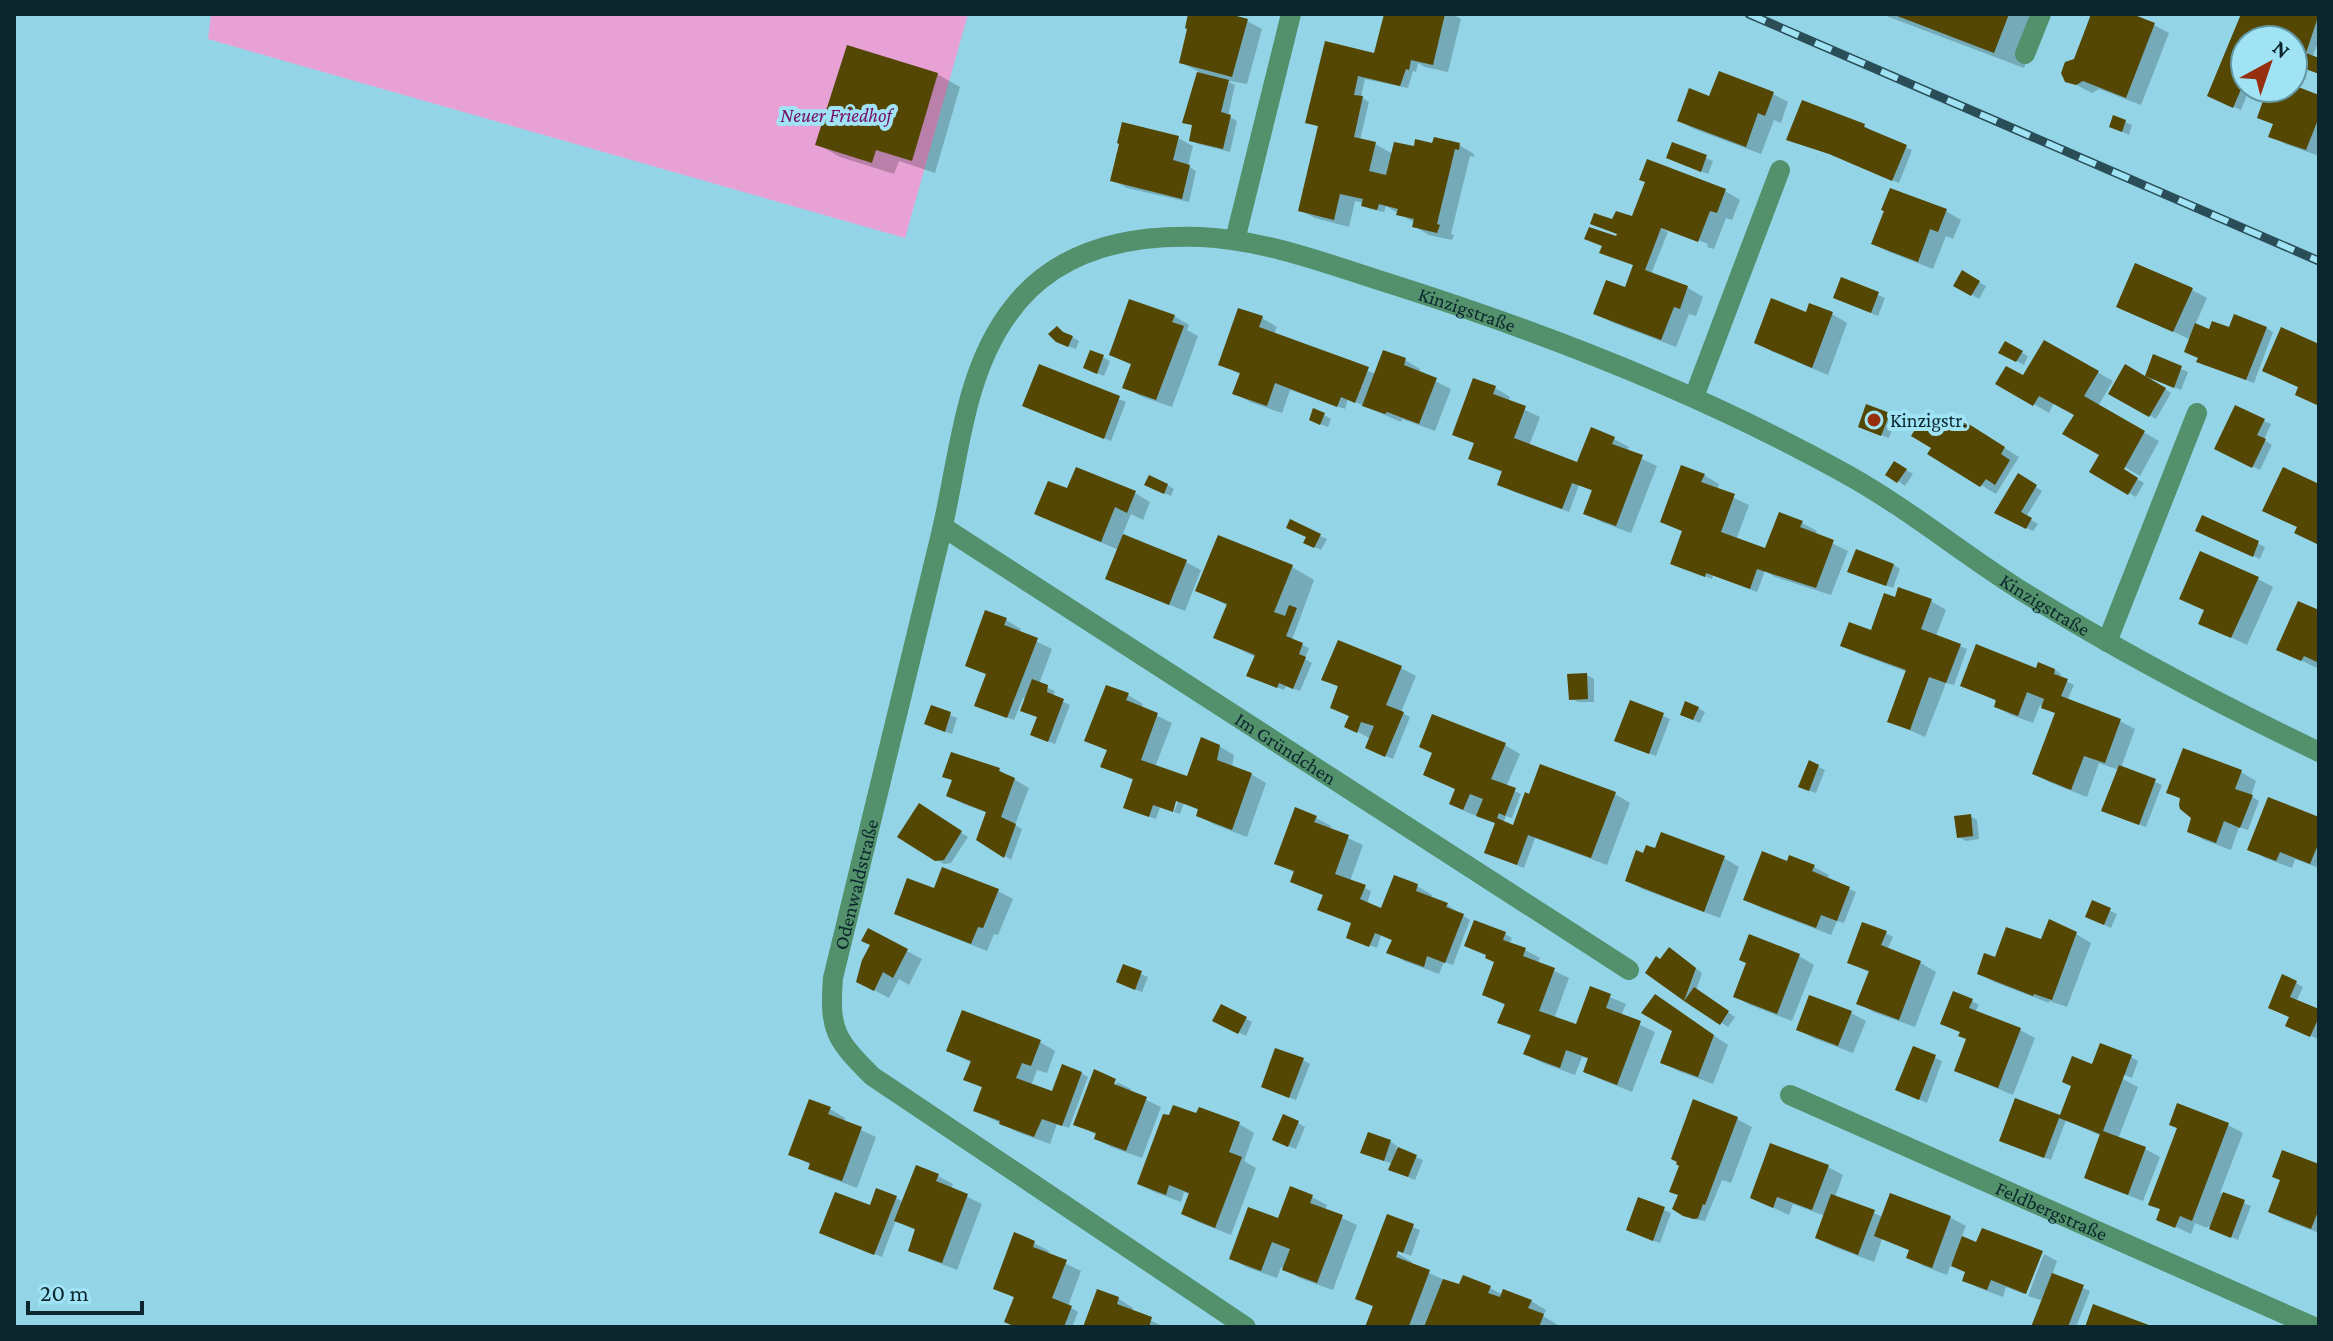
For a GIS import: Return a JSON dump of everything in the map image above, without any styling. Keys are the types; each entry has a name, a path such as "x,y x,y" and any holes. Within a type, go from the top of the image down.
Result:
{"street":[{"path":"1235,240 1291,14"},
{"path":"2025,54 2041,14"},
{"path":"1694,397 1780,170"},
{"name":"Kinzigstraße","path":"1055,267 1089,251 1140,240 1197,237 1235,240 1321,262 1452,303 1585,352 1694,397 1790,444 1888,498 2008,582 2107,642 2319,752"},
{"name":"Odenwaldstraße","path":"1055,267 1029,288 1009,312 987,347 975,380 943,527 833,978 831,1010 837,1034 849,1053 872,1076 1246,1327"},
{"name":"Kinzigstraße","path":"2107,642 2197,413"},
{"name":"Im Gründchen","path":"943,527 1629,970"},
{"name":"Feldbergstraße","path":"1790,1095 2314,1327"}],"green space":[{"name":"Neuer Friedhof","path":"211,14 968,14 905,238 208,39"}],"building":[{"path":"1188,14 1229,14 1248,19 1232,77 1179,63"},
{"path":"1384,14 1445,14 1433,65 1411,60 1400,86 1358,76 1354,95 1363,96 1354,137 1376,142 1369,171 1386,175 1394,142 1414,146 1415,139 1432,143 1434,137 1460,143 1459,150 1455,149 1437,233 1412,227 1414,219 1396,215 1398,209 1379,204 1377,210 1361,206 1363,199 1340,194 1334,220 1298,211 1318,126 1305,123 1325,41 1374,53"},
{"path":"1892,14 2009,14 1994,53"},
{"path":"2089,14 2132,14 2155,23 2126,98 2083,81 2076,85 2065,82 2061,73 2065,62 2074,59"},
{"path":"2241,14 2319,14 2309,44 2309,24 2237,24"},
{"path":"2229,43 2229,104 2235,104 2233,108 2207,96"},
{"path":"847,45 938,73 912,161 876,150 872,163 815,145"},
{"path":"2309,54 2319,58 2319,74 2309,70"},
{"path":"1719,71 1774,92 1765,116 1758,113 1746,147 1677,121 1689,88 1709,96"},
{"path":"1197,72 1229,80 1221,112 1231,115 1223,149 1189,141 1192,125 1182,123"},
{"path":"2309,91 2319,95 2319,117 2306,150 2268,137 2273,124 2257,118 2262,104 2309,104"},
{"path":"1802,100 1865,124 1864,127 1907,145 1892,181 1829,154 1786,140"},
{"path":"2113,115 2126,120 2122,132 2109,127"},
{"path":"1122,122 1179,136 1173,160 1190,165 1182,199 1110,181"},
{"path":"1672,142 1707,155 1701,172 1666,158"},
{"path":"1647,159 1726,189 1717,213 1710,211 1698,242 1661,228 1645,270 1688,286 1680,309 1674,307 1661,340 1593,314 1606,280 1625,287 1633,265 1599,253 1602,246 1584,239 1589,227 1617,234 1590,224 1594,213 1612,219 1616,211 1632,216 1645,182 1639,180"},
{"path":"1890,188 1947,209 1938,232 1930,229 1918,262 1871,244"},
{"path":"2135,263 2193,288 2173,332 2116,307"},
{"path":"1962,270 1980,281 1971,296 1953,286"},
{"path":"1841,277 1879,292 1871,313 1833,298"},
{"path":"1771,298 1806,312 1809,303 1833,312 1812,368 1754,343"},
{"path":"1129,299 1175,315 1172,322 1184,326 1156,400 1122,388 1131,364 1109,355"},
{"path":"1238,308 1263,316 1259,327 1369,367 1355,403 1341,397 1337,407 1275,383 1267,406 1232,394 1240,373 1218,365"},
{"path":"2234,314 2267,327 2246,380 2196,362 2198,358 2184,352 2195,323 2209,329 2212,321 2229,327"},
{"path":"1057,326 1073,336 1068,347 1048,334"},
{"path":"2281,327 2319,344 2317,405 2295,395 2298,387 2262,371"},
{"path":"2044,340 2099,371 2084,396 2145,431 2124,469 2138,478 2128,495 2089,472 2099,455 2062,434 2074,415 2039,396 2033,406 1995,384 2006,366 2023,375"},
{"path":"2005,341 2023,351 2016,362 1998,353"},
{"path":"1090,350 1104,355 1097,374 1083,368"},
{"path":"1383,350 1406,358 1404,365 1437,378 1419,424 1362,406"},
{"path":"2153,354 2182,366 2174,388 2145,376"},
{"path":"1039,364 1120,396 1104,439 1022,406"},
{"path":"2125,364 2166,388 2149,417 2108,394"},
{"path":"1473,378 1496,386 1493,394 1526,406 1514,438 1577,462 1591,427 1615,437 1612,444 1643,455 1616,526 1583,514 1592,490 1572,483 1562,509 1497,485 1502,471 1468,459 1474,443 1452,435"},
{"name":"Kinzigstr.","path":"1866,404 1890,413 1881,436 1858,427"},
{"path":"2235,405 2265,419 2257,435 2266,439 2252,468 2214,449"},
{"path":"1313,408 1325,413 1320,425 1309,420"},
{"path":"1953,414 2005,447 2001,454 2010,460 1995,485 1986,479 1980,487 1927,454 1931,448 1911,436 1922,418 1943,429"},
{"path":"1894,461 1907,469 1897,483 1885,475"},
{"path":"1681,465 1705,474 1701,482 1735,494 1721,532 1765,548 1779,512 1803,521 1800,527 1834,540 1816,588 1757,569 1750,589 1670,564 1682,531 1660,522"},
{"path":"1076,467 1136,491 1127,513 1115,507 1101,542 1034,514 1048,481 1067,488"},
{"path":"2283,467 2319,484 2319,545 2294,533 2297,527 2262,511"},
{"path":"2018,473 2037,485 2021,512 2032,518 2026,529 1994,513"},
{"path":"1149,475 1168,484 1164,494 1144,485"},
{"path":"2202,515 2259,541 2253,557 2195,531"},
{"path":"1290,519 1321,534 1314,548 1303,543 1306,537 1286,528"},
{"path":"1123,534 1187,560 1169,605 1105,579"},
{"path":"1218,535 1293,565 1274,612 1285,616 1289,605 1297,608 1286,636 1303,643 1299,654 1306,657 1293,689 1279,683 1277,688 1246,676 1255,655 1213,638 1227,604 1195,591"},
{"path":"1856,549 1894,564 1886,586 1847,572"},
{"path":"2200,551 2259,577 2231,638 2198,624 2204,610 2179,599"},
{"path":"1898,587 1932,599 1921,629 1961,644 1946,683 1929,677 1910,730 1887,722 1906,670 1840,646 1849,622 1871,630 1884,593 1895,597"},
{"path":"2298,601 2319,610 2319,663 2304,656 2301,661 2276,650"},
{"path":"985,610 1007,618 1004,625 1038,638 1007,718 974,706 986,674 965,666"},
{"path":"1338,640 1402,666 1386,705 1404,712 1385,757 1365,748 1374,726 1361,722 1357,733 1344,727 1349,716 1330,708 1338,686 1321,680"},
{"path":"1976,644 2036,668 2038,662 2055,669 2054,674 2068,679 2061,696 2121,719 2105,763 2084,756 2071,790 2032,774 2055,713 2041,708 2044,699 2027,692 2018,716 1994,707 1996,700 1960,686"},
{"path":"1587,673 1588,699 1569,700 1567,674"},
{"path":"1032,679 1048,685 1047,692 1064,699 1048,742 1030,735 1037,717 1020,711"},
{"path":"1106,685 1129,693 1126,700 1158,713 1141,760 1187,776 1201,737 1220,745 1217,760 1252,773 1232,830 1196,816 1198,809 1176,801 1173,812 1153,805 1149,817 1123,808 1133,779 1100,767 1107,750 1084,741"},
{"path":"1630,700 1664,713 1649,754 1614,741"},
{"path":"1685,701 1699,707 1693,720 1680,715"},
{"path":"931,705 951,712 945,732 924,724"},
{"path":"1432,714 1506,743 1491,779 1516,788 1505,816 1499,813 1497,818 1513,825 1540,764 1616,792 1591,858 1528,835 1517,865 1484,853 1495,823 1476,816 1483,799 1470,794 1463,810 1449,804 1455,789 1423,775 1432,753 1419,747"},
{"path":"2183,748 2242,770 2235,789 2253,795 2240,828 2224,821 2216,843 2187,832 2191,818 2180,809 2180,798 2166,793"},
{"path":"951,752 1000,768 999,771 1015,778 1001,817 1016,824 1004,858 976,840 986,812 946,796 952,780 942,777"},
{"path":"1809,760 1819,765 1809,791 1798,787"},
{"path":"2119,765 2156,779 2139,825 2101,811"},
{"path":"2268,797 2319,817 2319,842 2310,864 2280,852 2276,861 2247,850"},
{"path":"919,803 962,831 944,860 935,861 897,837"},
{"path":"1295,807 1317,816 1314,822 1349,835 1335,874 1366,885 1360,899 1381,908 1394,875 1418,884 1416,891 1448,903 1446,907 1464,914 1445,963 1427,956 1424,967 1386,953 1392,940 1375,933 1369,947 1346,938 1351,923 1317,910 1323,895 1290,882 1294,871 1274,864"},
{"path":"1971,814 1973,836 1957,838 1954,816"},
{"path":"1661,832 1725,856 1704,912 1625,881 1636,850 1643,853 1646,845 1655,848"},
{"path":"1762,851 1787,861 1789,855 1815,865 1812,871 1850,887 1837,921 1821,915 1816,928 1743,900"},
{"path":"942,867 999,889 983,928 978,927 971,944 894,914 907,878 934,888"},
{"path":"2092,900 2111,908 2104,925 2085,917"},
{"path":"2049,919 2077,932 2052,1000 2033,996 1977,974 1984,953 1995,957 2006,927 2041,939"},
{"path":"1474,920 1506,932 1503,940 1526,948 1523,956 1555,968 1539,1011 1576,1024 1590,986 1611,994 1606,1008 1641,1021 1617,1085 1583,1072 1588,1058 1566,1050 1560,1068 1523,1054 1531,1035 1497,1023 1505,1004 1482,995 1494,962 1485,958 1486,955 1464,946"},
{"path":"1862,922 1887,931 1881,945 1921,961 1899,1020 1856,1004 1869,971 1847,963"},
{"path":"868,928 908,949 893,978 883,972 874,991 856,982 870,945 861,941"},
{"path":"1749,934 1800,954 1777,1014 1733,997 1746,963 1739,960"},
{"path":"1669,947 1696,968 1684,1001 1645,973 1656,956 1660,959"},
{"path":"1123,964 1142,971 1135,990 1116,982"},
{"path":"2282,974 2297,981 2290,997 2319,1009 2319,1017 2310,1037 2285,1026 2289,1017 2268,1008"},
{"path":"1694,987 1729,1011 1720,1025 1684,1001"},
{"path":"1953,991 1973,999 1969,1008 2021,1028 1998,1088 1954,1071 1966,1039 1958,1036 1960,1032 1940,1024"},
{"path":"1655,994 1714,1035 1698,1077 1660,1063 1672,1031 1641,1013"},
{"path":"1809,995 1852,1011 1838,1046 1796,1030"},
{"path":"1221,1004 1247,1017 1238,1034 1212,1021"},
{"path":"962,1010 1041,1040 1031,1066 1022,1063 1016,1078 1052,1091 1062,1064 1082,1072 1062,1126 1042,1119 1034,1137 973,1111 982,1087 963,1080 971,1061 946,1051"},
{"path":"2100,1043 2132,1055 2103,1131 2146,1147 2128,1195 2084,1178 2100,1134 2059,1118 2044,1158 1999,1141 2015,1098 2060,1115 2071,1086 2062,1082 2072,1056 2092,1064"},
{"path":"1913,1046 1936,1055 1919,1100 1895,1090"},
{"path":"1275,1048 1304,1058 1289,1098 1261,1087"},
{"path":"1094,1069 1116,1079 1114,1084 1147,1097 1126,1151 1094,1139 1096,1133 1073,1125"},
{"path":"809,1099 831,1107 828,1114 862,1127 842,1181 808,1169 810,1163 788,1155"},
{"path":"1693,1099 1738,1117 1705,1205 1698,1218 1694,1219 1672,1209 1678,1195 1669,1192 1679,1166 1671,1159"},
{"path":"2177,1103 2229,1123 2192,1221 2180,1216 2175,1228 2156,1220 2160,1209 2148,1205 2177,1128 2169,1125"},
{"path":"1173,1105 1196,1113 1199,1107 1240,1122 1229,1152 1242,1157 1215,1228 1181,1214 1189,1193 1169,1185 1166,1195 1137,1184 1163,1114 1169,1115"},
{"path":"1283,1114 1299,1121 1288,1147 1272,1140"},
{"path":"1368,1132 1391,1140 1384,1161 1360,1153"},
{"path":"1770,1143 1829,1165 1812,1210 1777,1197 1773,1208 1750,1198"},
{"path":"1398,1147 1417,1155 1408,1177 1388,1170"},
{"path":"2282,1150 2319,1164 2319,1209 2311,1229 2268,1212 2280,1180 2272,1177"},
{"path":"916,1165 939,1174 936,1181 968,1194 942,1263 908,1251 915,1229 894,1221"},
{"path":"1290,1186 1313,1195 1310,1203 1343,1215 1317,1283 1282,1270 1290,1249 1272,1242 1261,1271 1229,1259 1248,1207 1278,1218"},
{"path":"876,1188 897,1196 874,1255 819,1233 835,1192 870,1205"},
{"path":"2223,1192 2245,1200 2231,1238 2209,1229"},
{"path":"1890,1193 1951,1216 1932,1268 1906,1258 1909,1250 1874,1236"},
{"path":"1831,1194 1875,1210 1858,1255 1815,1238"},
{"path":"1638,1197 1665,1207 1653,1241 1626,1230"},
{"path":"1387,1214 1414,1224 1403,1253 1398,1251 1396,1257 1430,1270 1409,1326 1365,1327 1373,1306 1355,1299"},
{"path":"1982,1228 2043,1251 2026,1294 1991,1280 1987,1290 1962,1281 1965,1272 1951,1266 1962,1236 1976,1242"},
{"path":"1014,1232 1035,1241 1033,1247 1067,1260 1052,1298 1072,1306 1064,1327 1016,1327 1004,1322 1014,1297 993,1289"},
{"path":"2052,1273 2084,1285 2068,1327 2031,1327"},
{"path":"1463,1275 1491,1286 1488,1293 1500,1297 1503,1289 1532,1300 1528,1308 1544,1314 1539,1327 1424,1327 1443,1279 1459,1284"},
{"path":"1097,1289 1119,1297 1117,1304 1152,1317 1149,1327 1083,1327"},
{"path":"2093,1304 2154,1327 2085,1327"}],"railway":[{"path":"1749,14 2319,261"}],"place":[{"name":"Kinzigstr.","path":"1874,420"}]}
